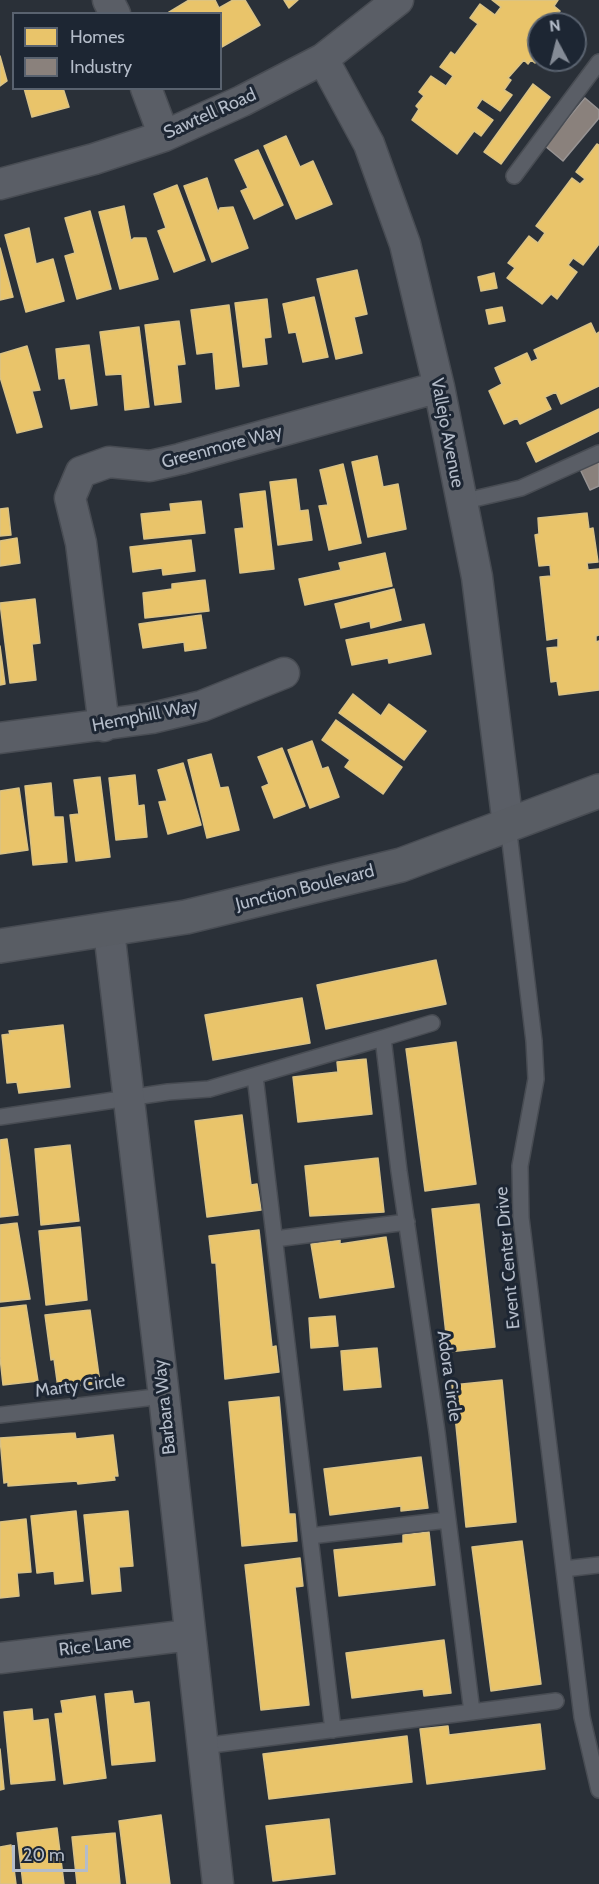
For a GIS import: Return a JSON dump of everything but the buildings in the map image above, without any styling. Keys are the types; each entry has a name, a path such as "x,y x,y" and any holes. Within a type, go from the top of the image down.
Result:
{"main road":[{"name":"Junction Boulevard","path":"0,946 109,931 186,917 401,865 599,791"}],"street":[{"name":"Sawtell Road","path":"0,184 94,159 164,136 242,101 323,59 398,0"},
{"name":"Vallejo Avenue","path":"323,59 369,144 390,197 405,244 439,387 477,577 508,825"},
{"path":"147,90 164,136"},
{"name":"Greenmore Way","path":"104,726 81,543 70,498 81,472 109,462 150,466 180,459 439,387"},
{"name":"Hemphill Way","path":"0,738 104,726 202,706 284,673"},
{"name":"Barbara Way","path":"109,931 164,1396 218,1884"},
{"name":"Rice Lane","path":"0,1658 190,1635"}],"lane":[{"path":"514,176 597,68"},
{"path":"461,502 521,488 599,453"},
{"name":"Event Center Drive","path":"508,825 534,1041 536,1079 520,1166 521,1218 582,1717 599,1790"},
{"path":"0,1117 209,1089 432,1023"},
{"name":"Adora Circle","path":"383,1038 472,1712"},
{"path":"255,1076 333,1730"},
{"path":"275,1239 407,1222"},
{"name":"Marty Circle","path":"0,1415 164,1396"},
{"path":"310,1536 448,1520"},
{"path":"565,1575 599,1564"},
{"path":"203,1746 556,1701"}]}
